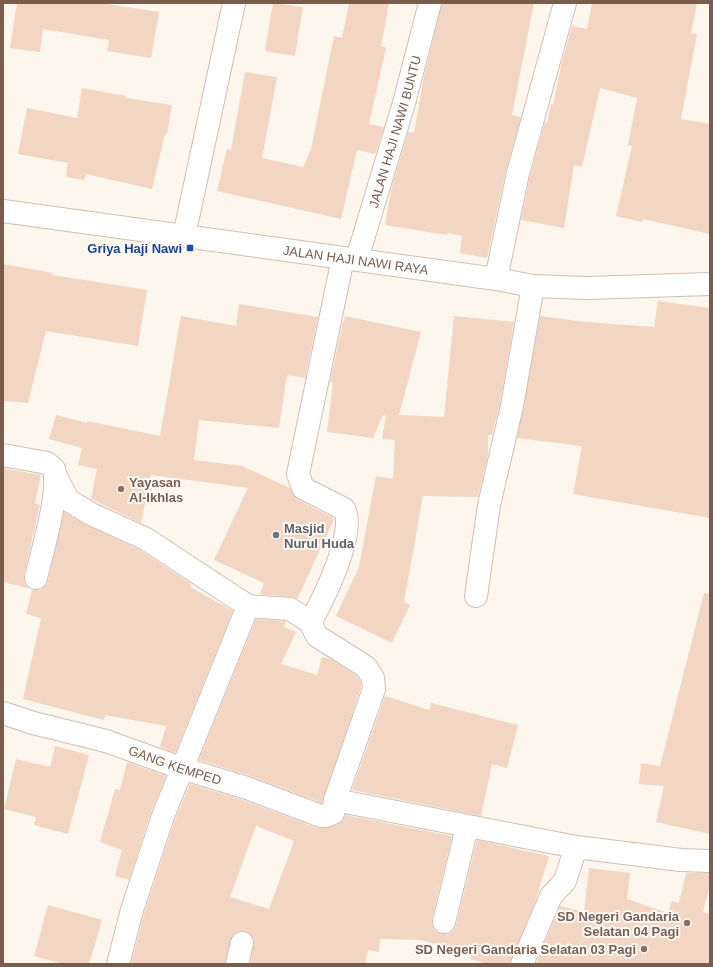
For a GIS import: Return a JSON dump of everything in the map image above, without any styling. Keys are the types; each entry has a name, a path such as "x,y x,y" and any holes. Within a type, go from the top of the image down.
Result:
{"street":[{"path":"184,236 234,3"},
{"name":"JALAN HAJI NAWI BUNTU","path":"310,622 329,588 347,524 344,509 303,488 298,474 350,258 404,103 430,3"},
{"path":"496,279 518,173 565,3"},
{"name":"JALAN HAJI NAWI RAYA","path":"3,211 350,258 496,279 533,286 587,288 710,284"},
{"path":"476,596 489,505 512,406 533,286"},
{"path":"3,455 47,463 52,466 68,500 91,514 146,539 248,606 290,609 310,622 316,636 366,667 373,678 374,689 335,800 467,827 576,847 681,860 710,861"},
{"path":"36,578 53,499 55,474"},
{"path":"118,964 132,910 163,816 181,768 248,606"},
{"name":"GANG KEMPED","path":"3,713 33,723 106,742 181,768 247,788 321,816 326,816 333,813 335,800"},
{"path":"444,922 467,827"},
{"path":"522,964 551,896 565,881 576,847"},
{"path":"237,964 242,943"}],"building":[{"path":"17,3 101,3 159,12 151,58 107,51 109,40 43,29 40,52 10,48"},
{"path":"273,3 303,7 295,56 265,51"},
{"path":"349,3 389,3 381,46 386,48 369,124 384,127 375,154 357,150 341,219 217,191 227,149 231,150 245,72 277,77 262,158 303,167 311,149 334,36 342,38"},
{"path":"442,3 534,3 512,115 521,117 506,170 487,258 460,253 462,236 385,225 391,190 408,132 414,133 424,76"},
{"path":"592,3 697,3 691,33 697,34 681,119 710,124 710,234 643,219 642,222 616,216 632,146 628,145 637,98 600,88 582,167 574,165 564,228 521,220 530,176 545,122 547,123 551,104 553,105 562,62 572,26 587,29"},
{"path":"82,88 126,96 126,98 172,105 167,134 165,134 152,189 86,174 84,180 66,177 68,163 18,154 27,108 77,118"},
{"path":"3,264 53,273 52,275 147,290 138,346 46,331 28,403 3,401"},
{"path":"658,301 710,308 710,518 573,494 582,446 517,438 540,316 586,322 654,327"},
{"path":"239,304 318,317 305,378 287,375 279,428 199,420 194,460 242,466 290,488 297,499 333,518 334,520 297,599 260,594 264,583 214,560 248,488 151,475 141,523 91,499 97,469 78,465 82,448 49,439 56,415 87,423 87,421 160,436 181,316 236,326"},
{"path":"345,316 421,332 399,415 444,417 454,316 514,322 500,404 492,435 488,435 488,455 478,497 423,496 404,602 410,605 392,643 336,616 359,567 376,476 393,479 395,440 382,439 386,416 383,415 373,438 327,432 333,383 330,382"},
{"path":"3,468 41,475 35,503 40,505 24,575 24,582 28,588 3,582"},
{"path":"64,512 86,525 140,550 191,584 190,587 233,611 175,753 160,747 166,726 105,715 104,720 23,699 41,618 26,614 32,590 40,590 48,581"},
{"path":"704,593 710,594 710,834 656,822 664,786 639,784 641,763 660,766"},
{"path":"256,619 286,621 284,627 296,632 281,664 317,675 322,657 330,659 357,676 361,682 361,688 322,803 251,776 199,760"},
{"path":"385,696 429,710 431,703 518,725 507,768 492,764 481,816 352,790"},
{"path":"55,746 89,755 68,834 34,825 36,817 4,809 16,759 50,767"},
{"path":"127,762 166,776 151,812 129,880 115,876 122,850 100,842 115,789 120,790"},
{"path":"190,784 243,800 317,828 326,828 338,824 343,820 345,815 452,836 432,919 432,925 435,931 441,934 448,934 453,931 456,925 477,840 549,856 536,899 510,964 487,964 470,959 472,954 421,940 380,939 379,952 368,950 365,964 250,964 254,940 250,934 245,931 238,931 233,935 225,964 131,964 144,914 175,820","holes":["256,826 294,841 269,909 230,897"]},
{"path":"589,868 630,873 627,899 668,913 672,901 679,903 686,873 710,873 710,885 703,912 710,914 710,964 536,964 560,906 584,912"},
{"path":"48,905 102,920 89,964 63,964 34,956"}],"place":[{"name":"Griya Haji Nawi","path":"190,248"},
{"name":"Yayasan Al-Ikhlas","path":"121,489"},
{"name":"Masjid Nurul Huda","path":"276,535"},
{"name":"SD Negeri Gandaria Selatan 04 Pagi","path":"687,923"},
{"name":"SD Negeri Gandaria Selatan 03 Pagi","path":"644,949"}]}
